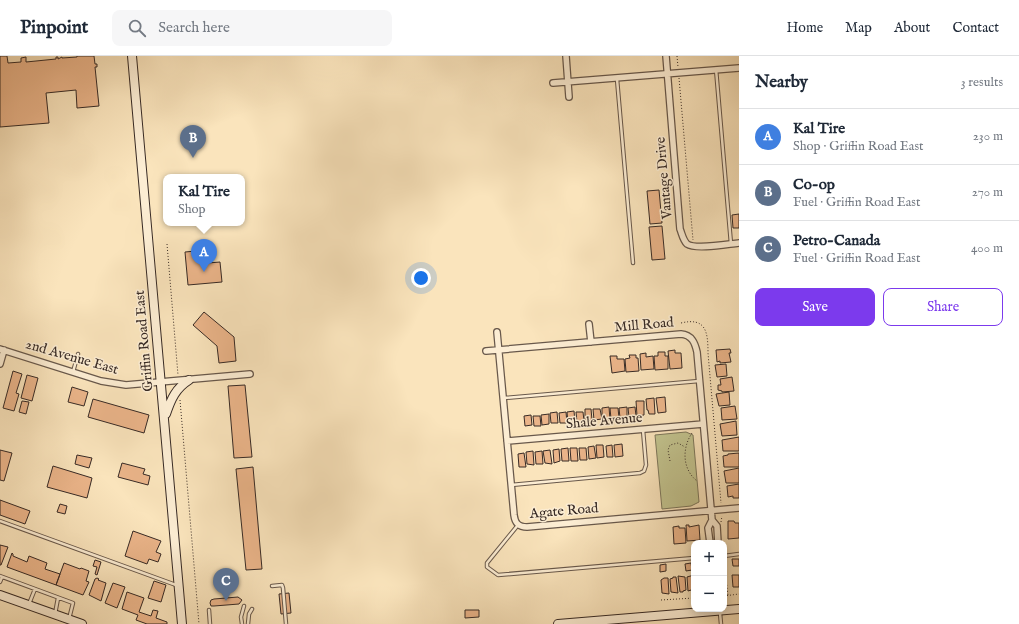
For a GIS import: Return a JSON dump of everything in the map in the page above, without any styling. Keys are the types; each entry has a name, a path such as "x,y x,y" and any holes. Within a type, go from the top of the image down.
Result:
{"main road":[{"name":"Griffin Road East","path":"132,56 182,624"},
{"path":"164,419 174,395 183,384 190,380"},
{"path":"0,594 82,624"},
{"path":"727,610 739,609"},
{"path":"558,624 697,612"}],"street":[{"path":"566,56 569,97"},
{"name":"Vantage Drive","path":"666,56 680,229 682,236 688,244 696,247 739,243"},
{"path":"553,83 739,68"},
{"path":"589,324 591,342"},
{"name":"Agate Road","path":"497,332 514,515 515,522 518,525 527,527 739,508"},
{"name":"Mill Road","path":"486,351 686,334 694,341 696,345 712,520 708,528 710,540"},
{"name":"2nd Avenue East","path":"2,350 101,381 126,385 250,374"},
{"path":"0,364 2,350"},
{"name":"Shale Avenue","path":"507,441 703,424"},
{"name":"Mill Road","path":"712,520 717,526 718,540"}],"lane":[{"path":"716,70 731,244"},
{"path":"616,78 633,263"},
{"path":"73,372 78,354"},
{"path":"503,398 699,381"},
{"path":"511,485 640,473 644,471 646,465 643,429"},
{"path":"0,521 179,585"},
{"path":"518,525 487,563 487,567 498,575 691,558"},
{"path":"727,556 739,554"},
{"path":"0,582 1,576 72,603 68,619"},
{"path":"272,586 282,585 286,624"},
{"path":"28,605 35,589"},
{"path":"54,614 58,598"},
{"path":"242,624 241,617 244,606"},
{"path":"248,624 248,614 252,609"},
{"path":"209,610 210,624"},
{"path":"720,612 721,624"}],"path":[{"path":"677,56 678,65"},
{"path":"679,80 693,240"},
{"path":"167,244 178,375"},
{"path":"681,323 692,322 700,324 708,337 721,499"},
{"path":"179,395 199,624"},
{"path":"692,433 686,447 685,456 687,469 690,475 697,481"},
{"path":"670,461 668,450 670,445 678,443 686,447"},
{"path":"726,576 728,596 739,594"},
{"path":"662,600 691,598"}],"green space":[{"path":"686,432 693,435 699,502 691,506 662,509 655,435"}],"building":[{"path":"0,56 7,56 8,63 21,62 21,58 26,57 26,62 56,59 56,57 58,57 58,59 62,57 94,56 95,64 97,64 97,67 95,67 99,106 77,108 76,90 46,93 49,123 0,127"},
{"path":"659,190 662,223 650,224 647,191"},
{"path":"739,214 739,228 733,228 732,215"},
{"path":"662,226 665,259 652,260 649,227"},
{"path":"207,250 208,263 220,262 222,282 188,285 185,252"},
{"path":"204,312 234,337 236,361 219,363 217,346 193,325"},
{"path":"730,349 731,353 729,353 731,362 717,362 716,350"},
{"path":"675,350 675,353 681,353 682,368 670,369 668,351"},
{"path":"658,352 665,352 665,356 668,356 668,369 655,370 654,356 658,356"},
{"path":"646,353 646,357 653,356 654,369 641,370 640,354"},
{"path":"629,355 636,355 636,358 638,358 639,371 626,372 625,359 630,358"},
{"path":"610,356 617,356 617,359 624,359 625,371 612,373"},
{"path":"726,364 727,376 717,377 715,365"},
{"path":"13,371 22,374 16,393 19,394 14,411 3,408"},
{"path":"27,375 38,378 32,401 21,398"},
{"path":"732,377 734,391 722,392 718,390 718,385 721,385 720,379"},
{"path":"245,385 252,457 234,458 228,386"},
{"path":"72,387 88,392 84,406 68,402"},
{"path":"729,392 730,405 719,406 716,394"},
{"path":"665,397 666,412 658,413 656,398"},
{"path":"654,398 655,414 649,414 646,399"},
{"path":"93,399 149,415 144,433 88,417"},
{"path":"22,401 29,402 26,414 19,412"},
{"path":"636,401 644,401 644,415 637,416"},
{"path":"735,406 737,419 722,420 721,408"},
{"path":"609,407 610,420 604,420 604,418 602,419 602,408"},
{"path":"627,407 627,417 620,418 619,408"},
{"path":"635,407 636,416 629,417 628,408"},
{"path":"610,408 618,408 619,418 611,419"},
{"path":"585,409 591,409 592,420 585,421"},
{"path":"593,409 600,409 602,419 594,420"},
{"path":"574,411 575,422 568,423 567,412"},
{"path":"557,412 558,423 551,423 550,413"},
{"path":"566,412 567,423 560,423 559,413"},
{"path":"576,412 583,412 584,421 577,422"},
{"path":"549,414 549,424 542,425 541,415"},
{"path":"531,415 532,425 525,426 524,416"},
{"path":"533,416 540,416 541,426 534,426"},
{"path":"736,421 737,435 722,436 720,424"},
{"path":"739,437 739,451 723,451 722,440"},
{"path":"622,444 623,456 615,457 614,445"},
{"path":"596,445 603,445 604,457 597,458"},
{"path":"612,445 613,457 607,457 606,446"},
{"path":"594,446 596,458 589,459 588,447"},
{"path":"568,448 569,461 562,461 561,449"},
{"path":"570,448 577,448 578,461 571,461"},
{"path":"579,448 586,448 587,460 580,460"},
{"path":"559,449 560,461 554,463 553,450"},
{"path":"0,450 12,453 4,481 0,480"},
{"path":"550,450 552,464 545,463 543,451"},
{"path":"533,451 534,465 527,464 526,452"},
{"path":"542,451 543,464 536,464 535,452"},
{"path":"524,453 526,467 519,467 518,454"},
{"path":"739,453 739,467 724,467 723,456"},
{"path":"77,455 92,458 89,468 75,464"},
{"path":"122,463 145,469 143,474 150,476 148,485 118,477"},
{"path":"53,466 92,478 87,498 47,487"},
{"path":"253,467 262,569 246,570 236,469"},
{"path":"739,468 739,483 726,483 724,471"},
{"path":"739,484 739,498 733,498 733,496 728,497 727,486"},
{"path":"0,500 30,511 25,524 0,515"},
{"path":"60,504 67,506 65,514 57,512"},
{"path":"728,521 739,523 739,538 728,539"},
{"path":"686,525 689,525 689,527 699,525 700,540 687,541"},
{"path":"679,526 679,528 685,528 686,543 674,544 673,527"},
{"path":"133,531 161,541 156,552 161,554 158,562 149,559 147,564 125,556"},
{"path":"0,545 8,547 1,565 0,565"},
{"path":"12,553 13,556 27,562 29,556 47,563 45,569 60,574 56,585 7,567"},
{"path":"732,559 739,559 739,566 733,566"},
{"path":"95,560 101,562 97,575 95,574 97,567 93,566"},
{"path":"64,563 89,571 86,581 89,582 83,595 56,585"},
{"path":"691,563 691,570 686,571 685,564"},
{"path":"666,564 666,571 660,572 660,565"},
{"path":"732,575 739,575 739,587 733,587"},
{"path":"678,576 685,577 686,590 683,592 680,592"},
{"path":"691,576 691,590 688,591 687,577"},
{"path":"676,577 678,593 671,592 670,579"},
{"path":"668,578 669,594 662,593 661,580"},
{"path":"95,579 99,579 98,580 106,583 101,601 89,595"},
{"path":"154,581 166,585 161,602 148,598"},
{"path":"113,583 125,587 117,608 105,603"},
{"path":"127,592 144,598 139,612 151,616 153,610 158,611 156,618 167,622 167,624 147,624 136,620 138,615 122,609"},
{"path":"289,593 291,613 281,614 279,594"},
{"path":"238,597 242,600 239,604 211,606 210,603 211,600 214,599"},
{"path":"465,610 479,610 479,617 465,618"}],"place":[{"name":"Co-op","path":"193,158"},
{"name":"Kal Tire","path":"204,272"},
{"name":"Petro-Canada","path":"226,601"}]}
